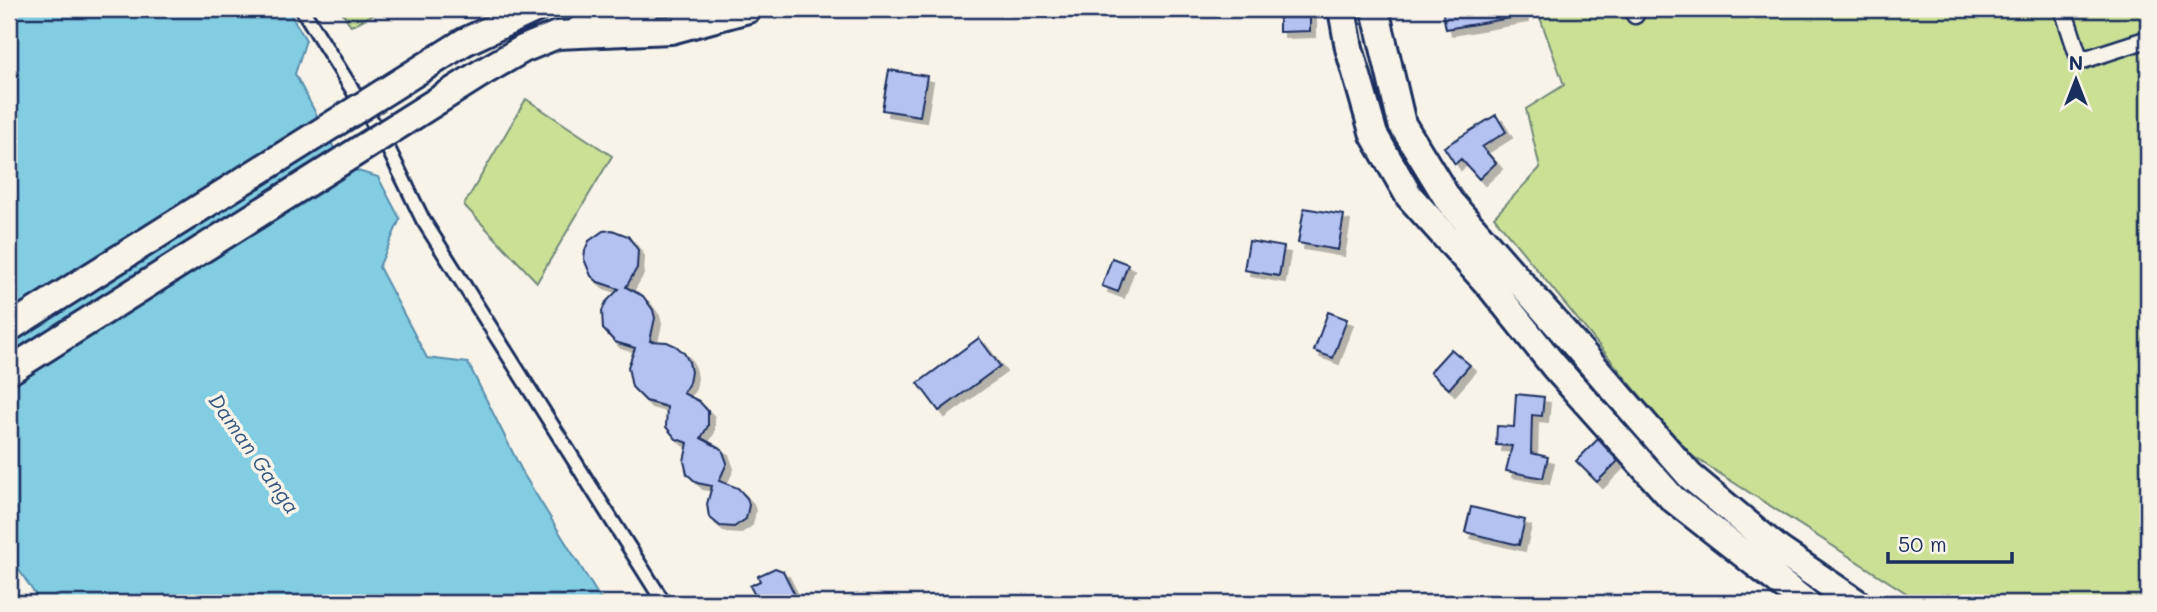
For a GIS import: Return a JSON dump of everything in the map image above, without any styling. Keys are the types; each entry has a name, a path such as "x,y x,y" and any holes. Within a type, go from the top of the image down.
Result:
{"highway":[{"path":"9,328 464,42 535,9"},
{"path":"9,371 483,72 523,50 558,34 671,30 748,9"},
{"path":"1342,9 1349,47 1374,135 1409,196 1490,286 1554,366 1672,498 1805,603"},
{"path":"1375,9 1402,124 1449,201 1690,476 1779,550 1857,603"}],"main road":[{"path":"558,34 646,9"}],"street":[{"path":"302,9 386,142 423,220 664,603"},
{"path":"2063,9 2080,61 2148,38"}],"green space":[{"path":"340,9 384,9 351,26"},
{"path":"1537,9 2148,9 2148,603 1922,603 1686,452 1494,217 1540,168 1526,109 1564,85"},
{"path":"526,99 612,156 537,282 464,205"}],"water":[{"name":"Daman Ganga","path":"9,9 287,9 306,40 295,74 344,167 378,177 400,219 379,267 427,358 468,363 524,475 603,603 41,603 9,555"}],"building":[{"path":"1279,9 1310,9 1310,31 1279,32"},
{"path":"1442,9 1521,9 1522,16 1446,29"},
{"path":"889,70 927,76 920,116 882,110"},
{"path":"1496,115 1506,132 1482,147 1496,163 1479,179 1461,159 1455,164 1444,147"},
{"path":"1304,208 1344,215 1338,250 1298,243"},
{"path":"612,230 628,236 638,250 637,268 626,287 643,296 653,310 655,318 650,341 667,342 676,346 689,362 689,383 683,393 699,401 708,411 708,426 701,438 722,449 727,463 719,481 738,488 747,498 749,505 746,519 734,527 720,526 709,517 707,504 712,486 697,483 687,474 684,461 688,443 676,439 666,427 667,407 646,401 632,387 628,367 635,348 615,342 603,329 602,311 606,302 619,289 598,282 591,276 584,259 589,241 603,231"},
{"path":"1249,241 1284,247 1279,276 1244,270"},
{"path":"1112,258 1128,264 1118,292 1102,286"},
{"path":"1328,312 1347,319 1333,358 1314,351"},
{"path":"979,338 1000,366 939,411 918,383"},
{"path":"1451,349 1470,365 1449,389 1430,372"},
{"path":"1516,394 1544,397 1542,416 1532,415 1531,453 1548,457 1543,478 1506,471 1512,446 1496,445 1497,426 1514,427"},
{"path":"1598,439 1618,461 1597,482 1576,461"},
{"path":"1471,507 1525,520 1519,545 1465,532"},
{"path":"775,568 783,571 799,603 759,603 750,586 760,581 758,576"}]}
